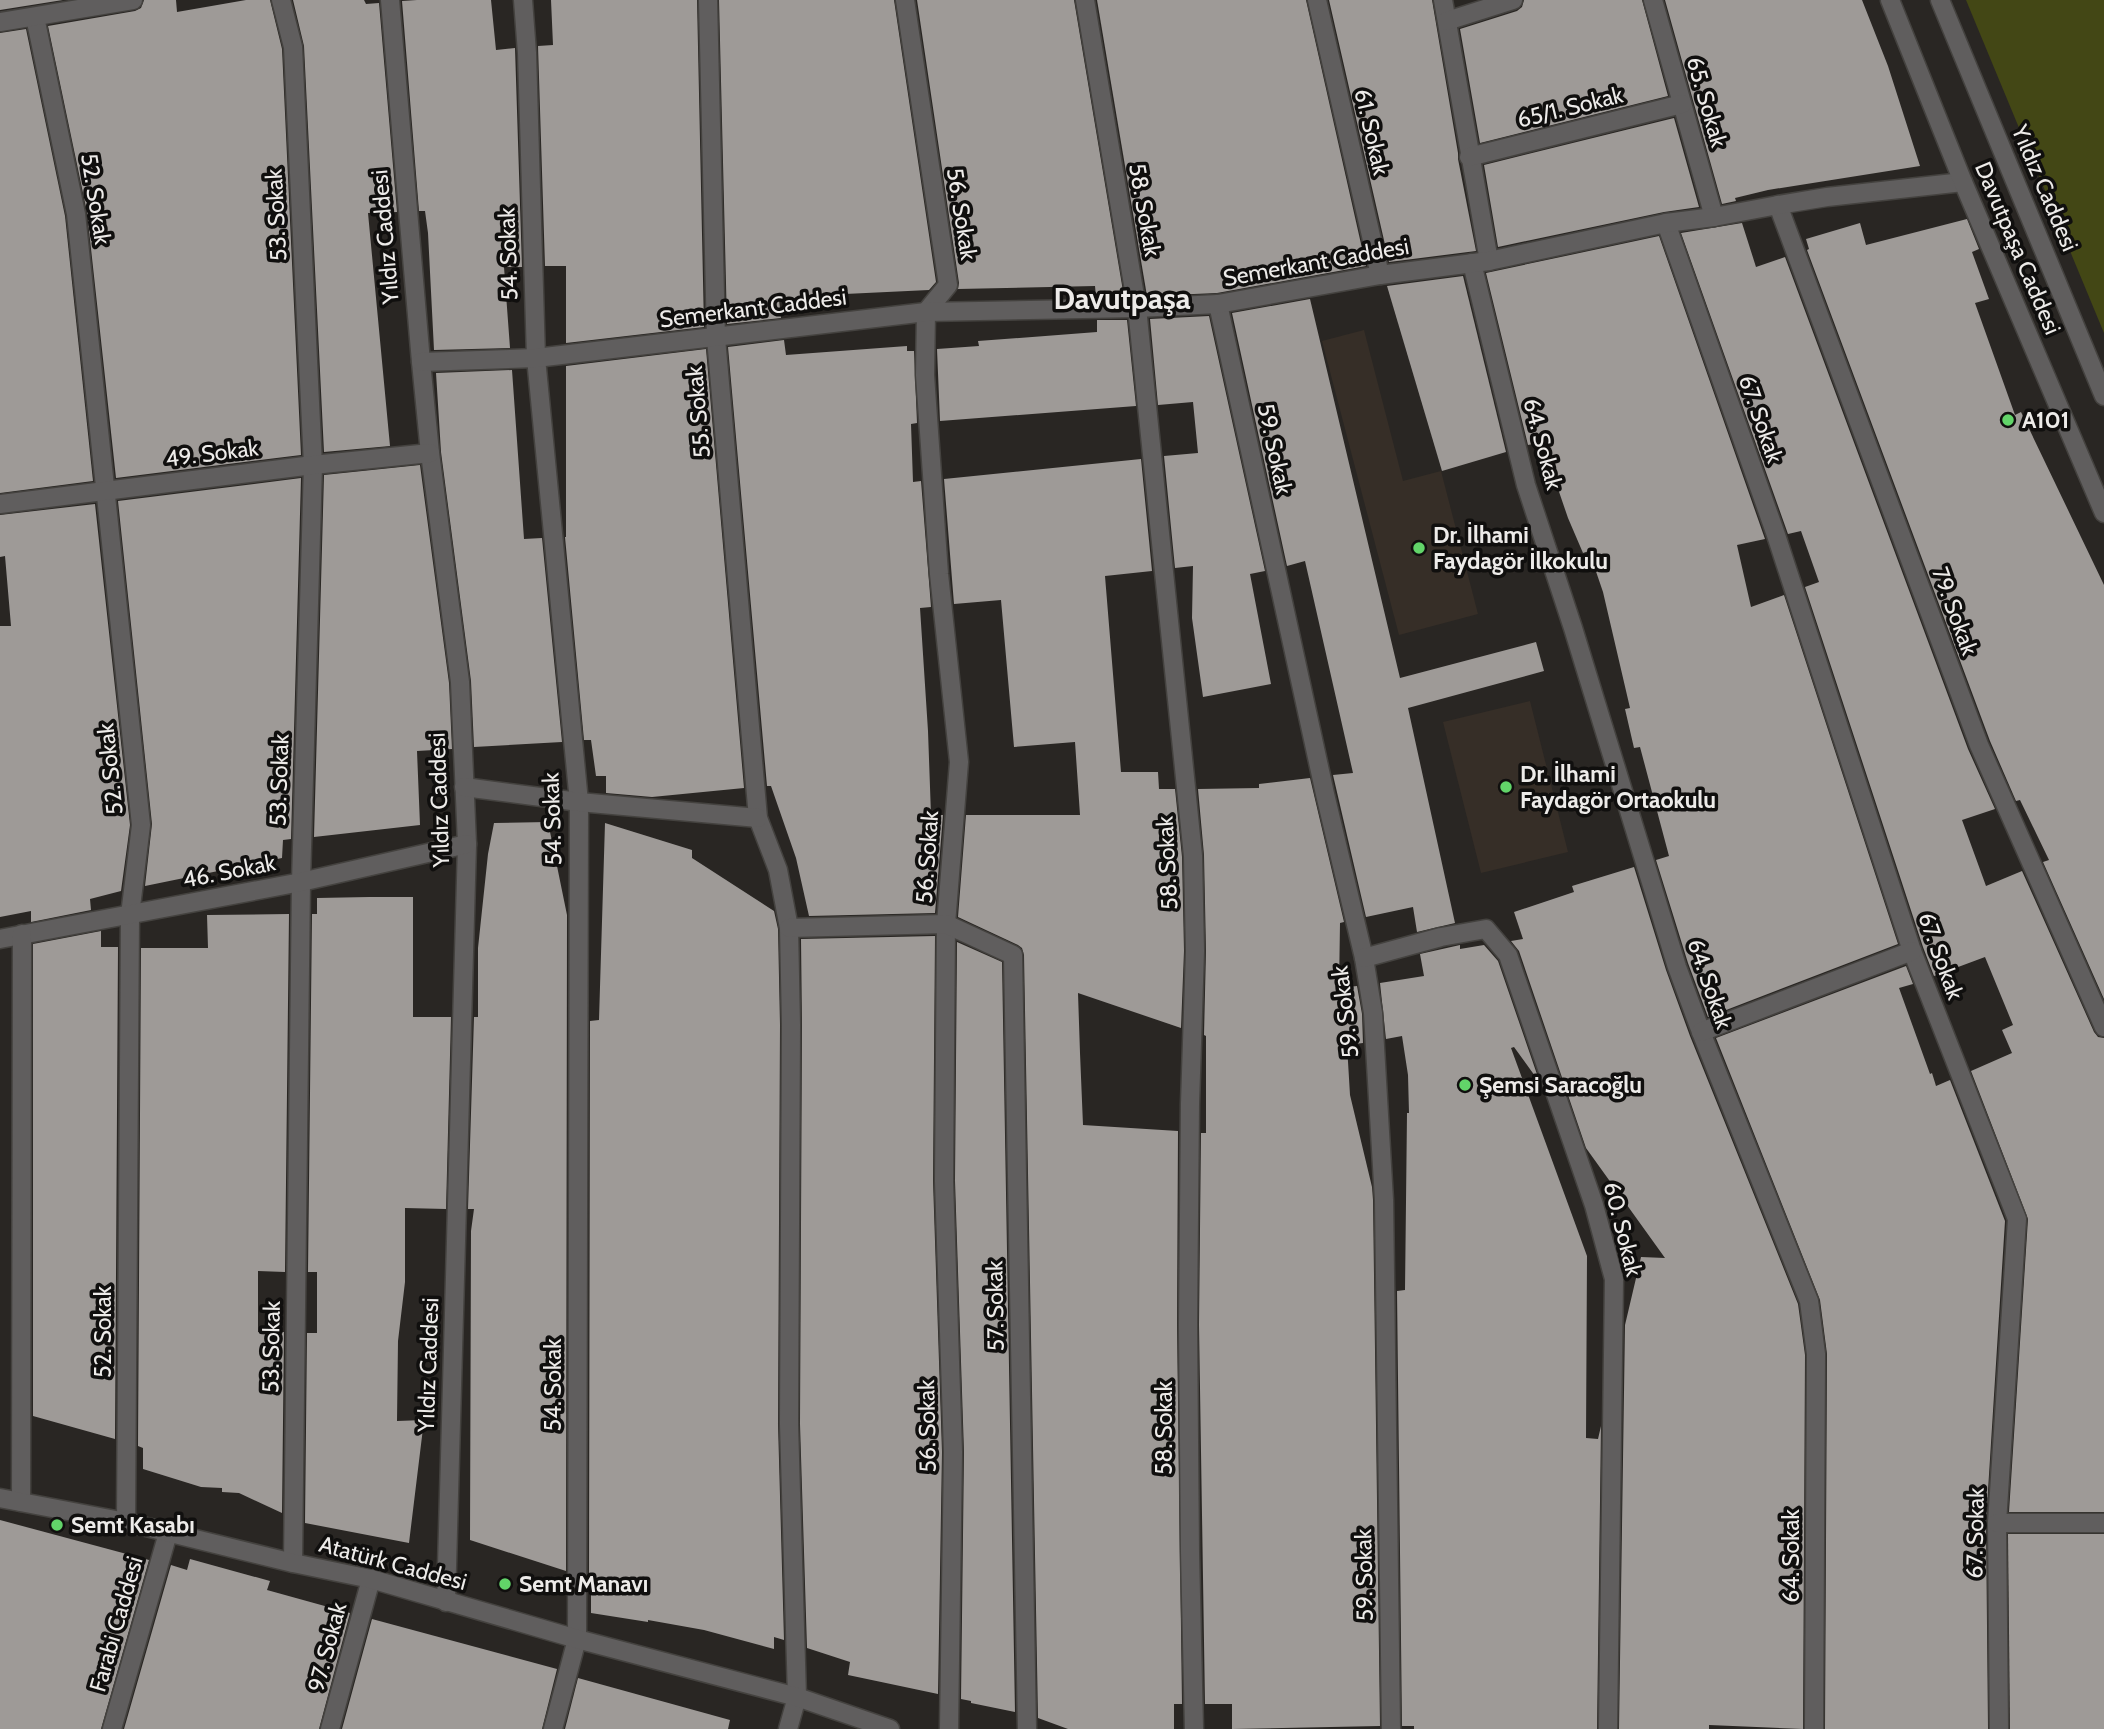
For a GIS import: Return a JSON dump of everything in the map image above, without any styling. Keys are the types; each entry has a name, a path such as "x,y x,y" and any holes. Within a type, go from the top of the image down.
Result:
{"street":[{"path":"0,22 133,0"},
{"name":"53. Sokak","path":"281,0 293,47 313,465 301,882 293,1563"},
{"name":"Yıldız Caddesi","path":"390,0 430,453 460,682 467,844 446,1602"},
{"name":"54. Sokak","path":"523,0 536,358 579,802 577,1639 553,1729"},
{"name":"55. Sokak","path":"708,0 716,338 758,818 778,870 789,928 789,1424 797,1698 788,1729"},
{"name":"56. Sokak","path":"905,0 948,285 926,312 926,375 937,547 959,762 946,924 944,1181 953,1452 949,1729"},
{"name":"58. Sokak","path":"1085,0 1137,308 1194,856 1195,951 1190,1104 1188,1338 1194,1729"},
{"name":"61. Sokak","path":"1317,0 1380,275"},
{"name":"64. Sokak","path":"1443,0 1469,157 1480,262 1527,485 1677,967 1700,1032 1809,1301 1816,1354 1814,1729"},
{"path":"1447,21 1513,0"},
{"name":"65. Sokak","path":"1653,0 1714,218"},
{"name":"Davutpaşa Caddesi","path":"1890,0 1963,182 2104,513"},
{"name":"Yıldız Caddesi","path":"1940,0 2104,396"},
{"name":"52. Sokak","path":"35,17 76,214 141,825 130,915 126,1522"},
{"name":"65/1. Sokak","path":"1469,157 1682,104"},
{"name":"Semerkant Caddesi","path":"421,362 536,358 926,312 1218,304 1380,275 1480,262 1666,223 1714,218 1827,197 1963,182"},
{"name":"79. Sokak","path":"1778,205 1979,745 2104,1027"},
{"name":"67. Sokak","path":"1666,223 1776,535 1912,951 2017,1219 1997,1523 1999,1729"},
{"name":"59. Sokak","path":"1218,304 1364,958 1373,1013 1384,1200 1391,1729"},
{"name":"49. Sokak","path":"0,504 430,453"},
{"path":"464,787 579,802 758,818"},
{"name":"46. Sokak","path":"0,939 301,882 467,844"},
{"path":"789,928 946,924"},
{"name":"57. Sokak","path":"946,924 1013,955 1027,1729"},
{"name":"60. Sokak","path":"1364,958 1441,937 1486,929 1508,955 1594,1205 1614,1279 1608,1729"},
{"path":"21,1502 22,934"},
{"path":"1700,1032 1912,951"},
{"name":"Atatürk Caddesi","path":"0,1498 126,1522 371,1579 577,1639 797,1698 890,1729"},
{"path":"1997,1523 2104,1523"},
{"name":"Farabi Caddesi","path":"112,1729 168,1533"},
{"name":"97. Sokak","path":"330,1729 371,1579"}],"shaded area":[{"name":"Dr. İlhami Faydagör İlkokulu","path":"1364,330 1403,481 1441,471 1478,614 1399,635 1322,341"},
{"name":"Dr. İlhami Faydagör Ortaokulu","path":"1530,701 1568,852 1481,873 1443,722"}],"green space":[{"path":"1966,0 2104,0 2104,333"}],"building":[{"path":"0,0 63,0 0,10"},
{"path":"144,0 176,0 177,12 246,0 270,0 282,49 301,455 116,478 87,212 48,26 135,11 141,8"},
{"path":"293,0 364,0 366,4 379,3 397,212 368,213 390,446 324,452 304,46"},
{"path":"491,0 496,50 515,48 522,267 504,267 510,348 434,350 428,233 425,211 419,211 402,1"},
{"path":"551,0 697,0 704,327 566,343 566,266 545,266 538,46 553,45"},
{"path":"719,0 894,0 936,282 929,290 779,300 781,318 727,324"},
{"path":"917,0 1074,0 1124,297 1096,297 1095,286 958,289"},
{"path":"1097,0 1306,0 1366,266 1217,293 1147,296"},
{"path":"1329,0 1432,0 1476,251 1389,262"},
{"path":"1524,0 1642,0 1668,96 1480,143 1460,29 1517,11"},
{"path":"1665,0 1862,0 1888,66 1920,166 1768,190 1722,204"},
{"path":"26,29 65,216 93,481 0,493 0,33"},
{"path":"1674,118 1699,207 1498,247 1484,165"},
{"path":"1967,219 1979,249 1972,252 1989,299 1975,303 2015,415 2021,412 2104,585 2104,999 2043,862 2049,860 2020,800 2016,801 1990,741 1807,250 1806,239 1860,223 1866,245"},
{"path":"1742,223 1756,267 1785,257 1968,749 1995,809 1962,820 1986,886 2022,871 2094,1032 2098,1037 2104,1038 2104,1512 2009,1512 2028,1219 1971,1071 2012,1053 2002,1030 2013,1025 1985,957 1934,976 1805,587 1819,582 1801,531 1788,534 1681,233"},
{"path":"1659,236 1765,539 1737,545 1751,607 1784,595 1898,944 1708,1017 1656,860 1669,856 1640,747 1634,748 1625,709 1630,708 1603,592 1589,551 1583,553 1568,518 1542,442 1528,445 1486,273"},
{"path":"1463,276 1506,452 1442,471 1387,286"},
{"path":"1310,299 1400,678 1536,642 1544,671 1408,708 1455,923 1417,932 1413,907 1366,917 1333,775 1353,773 1305,561 1287,566 1232,313"},
{"path":"1209,316 1265,571 1250,574 1271,684 1203,697 1192,618 1193,566 1175,568 1164,456 1198,453 1193,402 1158,405 1150,319"},
{"path":"1097,320 1127,320 1136,406 940,421 937,349 979,346 978,341 1097,332"},
{"path":"784,340 786,355 907,346 907,351 914,351 917,423 911,424 913,482 921,481 931,607 920,608 931,815 943,815 935,913 809,916 796,858 771,786 767,786 728,347"},
{"path":"706,349 744,788 652,797 606,793 606,776 596,776 591,740 584,740 565,537 566,366"},
{"path":"512,370 524,539 542,538 562,742 474,747 471,681 441,452 436,373"},
{"path":"1141,459 1152,571 1105,576 1121,772 1158,772 1159,789 1175,789 1182,857 1184,951 1181,1028 1078,993 1083,1125 1178,1131 1177,1325 1182,1704 1174,1704 1174,1729 1068,1729 1038,1718 1024,955 1018,945 958,917 966,815 1080,815 1075,742 1014,747 1001,600 954,604 944,479"},
{"path":"420,465 449,683 452,749 417,751 420,825 314,837 324,475"},
{"path":"301,478 291,839 283,840 282,858 145,886 152,824 118,501"},
{"path":"95,504 130,825 121,891 90,899 91,910 31,922 31,911 0,917 0,626 11,626 5,556 0,557 0,515"},
{"path":"1310,778 1344,922 1340,923 1339,988 1357,986 1362,1014 1363,1043 1347,1045 1350,1095 1373,1200 1380,1726 1232,1729 1232,1704 1205,1704 1199,1325 1201,1133 1206,1133 1206,951 1204,855 1198,789 1259,788 1259,784"},
{"path":"548,822 567,915 566,1571 470,1540 471,1231 474,1209 468,1209 474,1017 478,1017 478,948 488,854 494,823"},
{"path":"605,823 692,850 692,858 774,911 778,929 778,1424 784,1640 774,1637 774,1649 704,1630 591,1613 590,1021 599,1020"},
{"path":"1634,867 1690,1036 1798,1304 1805,1355 1803,1729 1709,1725 1709,1729 1619,1729 1625,1325 1641,1257 1665,1258 1586,1148 1519,951 1511,941 1523,939 1514,912 1574,892 1572,886"},
{"path":"413,897 413,1017 451,1017 446,1209 405,1208 405,1282 398,1341 397,1421 424,1420 409,1543 305,1523 307,1333 317,1333 317,1272 308,1272 312,914 317,914 317,898"},
{"path":"289,914 285,1272 258,1271 258,1332 284,1332 282,1513 239,1493 222,1492 222,1488 201,1487 143,1469 143,1448 138,1446 141,948 208,948 207,915"},
{"path":"101,931 101,947 118,947 115,1439 33,1416 33,944"},
{"path":"935,936 933,1181 942,1452 938,1694 848,1675 850,1662 807,1648 800,1424 801,939"},
{"path":"957,942 1002,962 1015,1712 961,1699 964,1452 955,1181"},
{"path":"1460,945 1460,949 1484,945 1498,961 1540,1083 1514,1047 1511,1048 1587,1256 1586,1438 1598,1439 1601,1426 1597,1729 1414,1729 1414,1726 1402,1726 1397,1291 1405,1290 1408,1075 1402,1036 1386,1039 1380,983 1424,976 1420,954"},
{"path":"1906,966 1913,984 1899,988 1930,1074 1932,1073 1936,1086 1950,1080 2005,1221 1986,1522 1988,1729 1825,1729 1827,1354 1820,1300 1716,1038"},
{"path":"0,1520 149,1560 101,1729 0,1729"},
{"path":"2008,1534 2104,1534 2104,1729 2010,1729"},
{"path":"190,1559 270,1581 267,1590 350,1613 319,1729 124,1729 171,1565 187,1570"},
{"path":"372,1619 557,1669 542,1729 342,1729"},
{"path":"578,1678 730,1720 728,1729 565,1729"}],"place":[{"name":"A101","path":"2008,420"},
{"name":"Dr. İlhami Faydagör İlkokulu","path":"1419,548"},
{"name":"Dr. İlhami Faydagör Ortaokulu","path":"1506,787"},
{"name":"Şemsi Saracoğlu","path":"1465,1085"},
{"name":"Semt Kasabı","path":"57,1525"},
{"name":"Semt Manavı","path":"505,1584"}],"district":[{"name":"Davutpaşa","path":"1122,299"}]}
